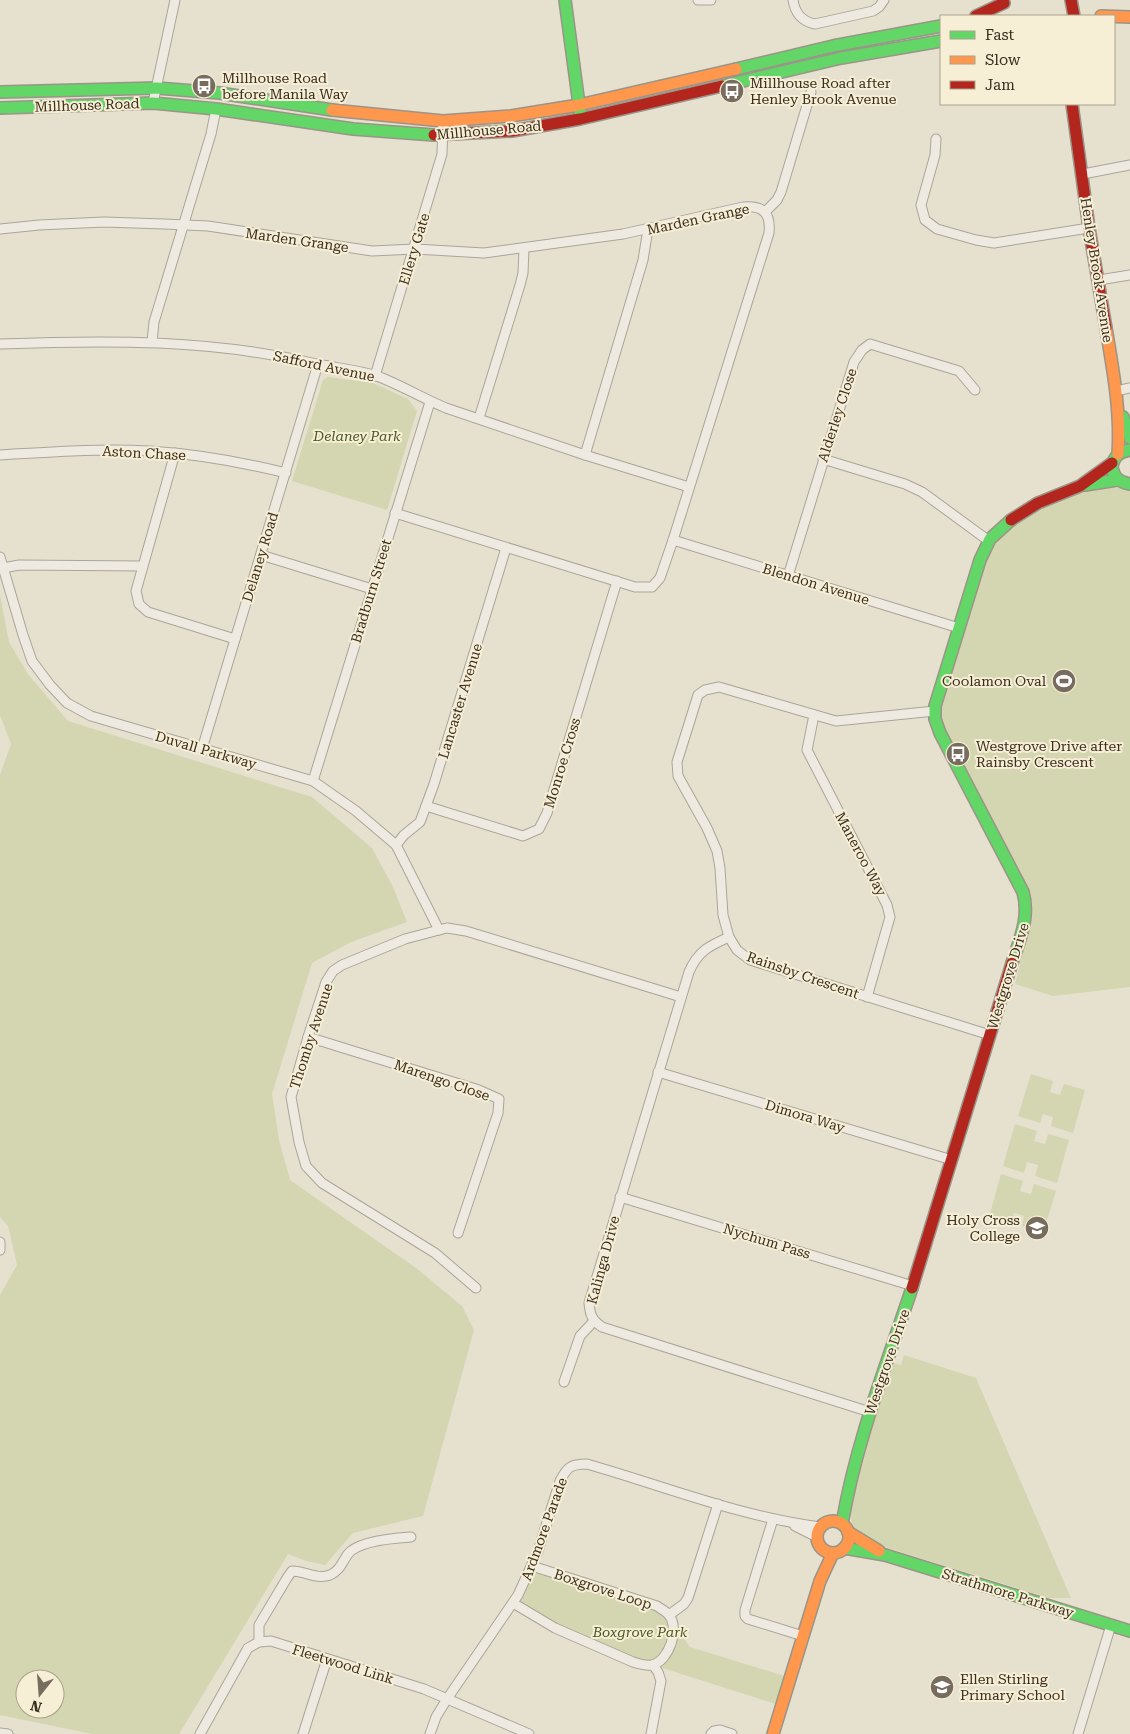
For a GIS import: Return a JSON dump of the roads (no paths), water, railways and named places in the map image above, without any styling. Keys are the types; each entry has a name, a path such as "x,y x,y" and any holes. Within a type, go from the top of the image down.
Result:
{"street":[{"path":"153,103 174,0"},
{"path":"565,0 580,119"},
{"path":"698,0 711,0"},
{"path":"792,0 797,14 807,22 815,24 872,11 879,7 884,0"},
{"path":"1071,0 1074,15"},
{"path":"978,15 1005,2"},
{"path":"1002,15 1005,2"},
{"path":"1115,16 1130,17"},
{"name":"Millhouse Road","path":"0,92 156,88 218,93 352,113 443,120 511,116 579,105 833,46 940,26"},
{"name":"Millhouse Road","path":"0,108 153,103 216,109 353,129 443,136 512,130 580,119 841,58 940,41"},
{"path":"766,212 777,200 781,192 811,92"},
{"name":"Henley Brook Avenue","path":"1064,105 1077,135"},
{"name":"Henley Brook Avenue","path":"1072,105 1089,228 1099,280 1118,406 1120,429 1115,458"},
{"path":"152,342 154,322 184,225 216,109"},
{"name":"Ellery Gate","path":"375,376 415,249 442,154 443,120"},
{"path":"936,139 935,155 921,205 925,220 937,229 994,243 1089,228"},
{"path":"1083,174 1130,165"},
{"name":"Marden Grange","path":"0,229 104,222 208,226 372,251 415,249 484,253 623,234 743,207 752,206 766,212 770,224 769,233 673,540 660,578 652,587 635,587 395,513"},
{"path":"585,455 643,260 648,229"},
{"path":"479,418 520,285 524,248"},
{"path":"1099,280 1130,275"},
{"name":"Safford Avenue","path":"0,344 94,341 152,342 231,348 291,357 375,376 418,394 430,402 585,455 689,487"},
{"name":"Alderley Close","path":"788,576 854,362 862,350 870,344 959,371 975,390"},
{"name":"Delaney Road","path":"202,750 318,364"},
{"path":"1116,391 1130,388"},
{"name":"Bradburn Street","path":"313,781 430,402"},
{"name":"Henley Brook Avenue","path":"1118,406 1130,438"},
{"name":"Aston Chase","path":"0,455 95,450 175,453 262,467 286,473"},
{"name":"Westgrove Drive","path":"1080,486 1123,451 1130,450"},
{"path":"175,453 136,591 139,604 148,612 236,639"},
{"path":"1115,458 1112,469 1117,480 1130,484"},
{"path":"823,459 905,484 922,492 989,542"},
{"name":"Westgrove Drive","path":"844,1548 848,1541 840,1526 846,1497 870,1412 913,1286 1026,918 1026,903 1023,892 940,733 935,719 934,706 980,560 989,542 1013,518 1038,503 1080,486 1117,480"},
{"name":"Blendon Avenue","path":"673,540 958,628"},
{"name":"Lancaster Avenue","path":"396,845 420,822 426,806 506,548"},
{"path":"261,555 372,589"},
{"name":"Duvall Parkway","path":"0,557 22,635 32,661 50,685 67,703 91,716 313,781 356,811 396,845 438,930"},
{"path":"3,568 19,564 142,566"},
{"name":"Monroe Cross","path":"426,806 523,836 540,829 547,814 617,581"},
{"name":"Rainsby Crescent","path":"935,711 836,721 719,687 706,690 698,695 677,762 678,776 707,828 716,852 720,868 722,915 729,938 737,950 750,960 990,1035"},
{"name":"Maneroo Way","path":"814,715 806,750 887,905 890,917 867,996"},
{"name":"Thomby Avenue","path":"476,1288 435,1253 322,1183 306,1166 299,1142 291,1097 326,982 333,971 342,965 405,939 447,928 466,931 681,997"},
{"name":"Kalinga Drive","path":"729,938 706,948 694,960 620,1197 589,1303 590,1314 594,1321 602,1327 870,1412"},
{"name":"Marengo Close","path":"308,1037 479,1090 499,1099 498,1113 458,1234"},
{"name":"Dimora Way","path":"658,1072 952,1160"},
{"name":"Nychum Pass","path":"620,1197 913,1286"},
{"path":"0,1242 0,1250"},
{"path":"564,1382 580,1336 594,1321"},
{"name":"Ardmore Parade","path":"430,1734 447,1700 513,1603 532,1566 560,1481 566,1470 575,1464 587,1464 718,1504 819,1532"},
{"path":"669,1614 684,1604 688,1598 718,1504"},
{"path":"773,1519 745,1610 745,1616 748,1619 803,1636"},
{"path":"820,1582 822,1548 819,1532 840,1526"},
{"name":"Strathmore Parkway","path":"840,1526 885,1555"},
{"path":"200,1734 248,1648 258,1642 259,1625 292,1571 321,1577 332,1574 338,1570 348,1553 354,1549 386,1538 411,1537"},
{"path":"822,1548 833,1553"},
{"path":"773,1734 820,1582 833,1553 844,1548"},
{"name":"Strathmore Parkway","path":"844,1548 885,1555 1130,1630"},
{"name":"Boxgrove Loop","path":"532,1566 657,1606 669,1614 673,1623 673,1635 666,1654 652,1665"},
{"path":"513,1603 560,1630 633,1662 645,1666 652,1665 658,1672 661,1681 651,1734"},
{"path":"1078,1734 1112,1625"},
{"name":"Fleetwood Link","path":"258,1642 271,1641 424,1689 529,1734"},
{"path":"303,1734 327,1659"},
{"path":"711,1734 714,1731 720,1730 732,1734"},
{"path":"0,1733 8,1734"}],"place":[{"name":"Millhouse Road before Manila Way","path":"204,86"},
{"name":"Millhouse Road after Henley Brook Avenue","path":"732,91"},
{"name":"Coolamon Oval","path":"1064,681"},
{"name":"Westgrove Drive after Rainsby Crescent","path":"958,754"},
{"name":"Holy Cross College","path":"1037,1228"},
{"name":"Ellen Stirling Primary School","path":"942,1687"}],"park label":[{"name":"Delaney Park","path":"357,436"},
{"name":"Boxgrove Park","path":"640,1632"}]}
